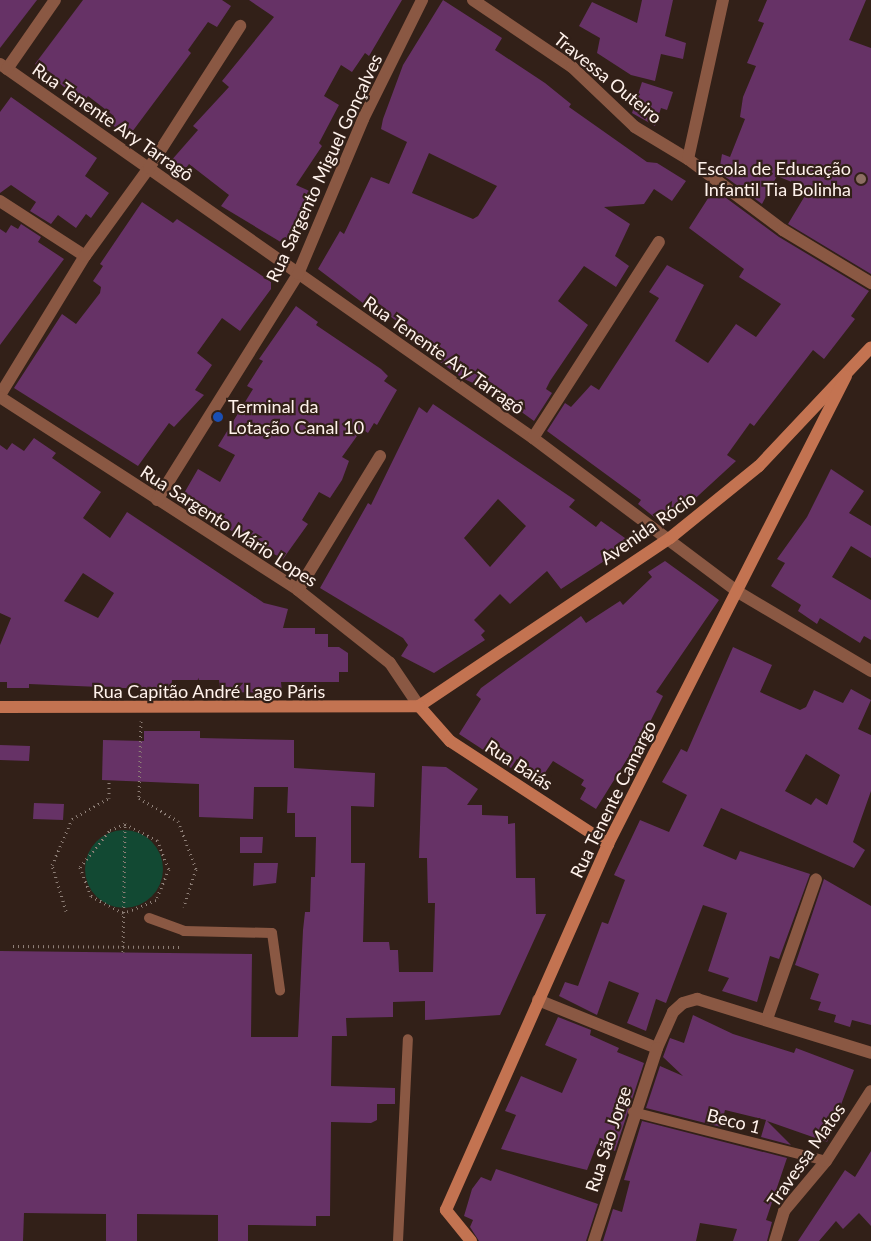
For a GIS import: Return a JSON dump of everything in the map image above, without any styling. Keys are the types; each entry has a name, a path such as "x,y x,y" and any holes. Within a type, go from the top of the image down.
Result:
{"street":[{"path":"4,67 55,0"},
{"name":"Rua Sargento Miguel Gonçalves","path":"157,500 298,274 363,119 422,0"},
{"name":"Travessa Outeiro","path":"473,0 572,67 635,127 688,160 783,230 871,283"},
{"path":"688,160 723,0"},
{"path":"0,396 85,256 149,168 240,26"},
{"name":"Rua Tenente Ary Tarragô","path":"4,67 533,438 670,538 738,592 871,671"},
{"path":"0,202 85,256"},
{"path":"533,438 659,242"},
{"name":"Avenida Rócio","path":"418,706 670,538 759,466 846,376 871,347"},
{"name":"Rua Tenente Camargo","path":"471,1241 446,1210 608,844 738,592 846,376"},
{"name":"Rua Sargento Mário Lopes","path":"0,396 157,500 298,590 390,662 418,706"},
{"path":"298,590 380,456"},
{"name":"Rua Capitão André Lago Páris","path":"0,707 418,706"},
{"name":"Rua Baiás","path":"418,706 450,741 608,844"},
{"path":"767,1019 816,878"},
{"name":"Rua São Jorge","path":"594,1241 633,1112 674,1012 697,999 767,1019 871,1053"},
{"path":"538,1000 658,1048"},
{"name":"Travessa Matos","path":"774,1241 784,1211 826,1161 871,1091"}],"lane":[{"path":"149,918 184,931 272,932 277,940 280,990"},
{"path":"398,1241 408,1039"},
{"name":"Beco 1","path":"633,1112 826,1161"}],"path":[{"path":"142,708 139,798 178,821 196,869 184,907"},
{"path":"66,911 52,865 72,819 109,798 109,780"},
{"path":"123,952 125,824"},
{"path":"125,824 157,840 169,869 156,900 124,913 91,896 80,866 110,830 125,824"},
{"path":"12,946 190,948"}],"green space":[{"path":"124,830 139,833 156,847 160,854 163,869 160,884 146,901 139,905 124,908 109,905 92,891 88,884 85,869 88,854 102,837 109,833"}],"building":[{"path":"0,0 37,0 0,48"},
{"path":"83,0 222,0 231,6 217,27 208,22 188,50 191,53 129,136 109,123 114,116 88,96 83,102 35,64"},
{"path":"249,0 402,0 369,56 365,53 352,72 341,65 324,96 339,105 319,143 322,146 296,185 314,193 289,247 221,206 229,195 189,164 183,172 170,162 198,130 193,126 229,87 222,81 274,17"},
{"path":"443,0 502,38 495,50 545,83 571,104 569,107 647,162 657,163 686,181 672,201 654,189 644,204 604,207 630,224 615,256 629,266 616,287 584,266 558,301 588,325 550,381 546,389 552,393 534,421 495,393 462,378 417,345 422,340 379,308 376,313 318,269 340,231 344,234 371,177 389,184 407,142 381,129 403,65","holes":["429,153 497,186 478,216 473,219 412,193"]},
{"path":"642,0 673,0 665,36 686,43 683,59 661,54 655,81 631,75 597,53 600,38 579,26 592,2 637,23"},
{"path":"767,0 866,0 849,40 871,48 871,274 788,224 809,189 777,176 762,204 719,172 722,154 730,157 745,119 740,117 743,97 756,66 747,63 764,23 758,21"},
{"path":"642,82 673,92 667,110 661,108 655,126 632,113"},
{"path":"11,97 97,158 85,176 109,193 91,218 86,214 76,228 58,215 51,224 30,211 36,202 11,185 0,193 0,112"},
{"path":"714,189 779,237 869,291 851,316 855,319 824,359 813,350 754,426 750,423 727,455 736,461 687,506 681,501 659,521 638,504 641,500 547,431 565,403 571,407 591,385 599,390 659,298 649,292 667,265 704,285 675,341 708,363 736,324 756,337 781,304 739,277 744,269 689,228"},
{"path":"142,202 173,223 177,219 252,269 271,282 271,289 240,331 222,318 197,353 212,365 195,390 204,395 174,427 169,423 138,466 14,388 62,314 76,324 100,293 101,287 93,281 103,266 100,264"},
{"path":"21,224 41,237 38,242 64,259 0,345 0,229 6,233 11,225 18,229"},
{"path":"296,306 318,322 316,325 381,369 388,376 384,381 397,390 377,425 374,423 368,433 362,429 342,457 349,461 342,480 330,498 319,492 302,520 308,524 283,559 179,502 198,469 220,482 235,455 218,446 253,389 247,386 263,361 259,359"},
{"path":"433,404 575,500 569,507 596,527 601,521 632,543 561,589 547,571 510,604 500,594 474,620 485,631 481,635 485,640 434,673 401,656 408,645 403,638 320,588 368,503 371,505 419,407 427,413","holes":["498,499 526,526 490,567 464,538"]},
{"path":"34,438 56,453 52,458 101,492 83,518 110,538 127,512 264,603 288,609 283,628 315,628 315,634 328,634 328,647 339,647 348,653 348,672 339,672 339,682 281,682 282,693 220,692 219,680 172,680 171,690 29,684 29,688 7,688 7,682 0,682 0,645 11,618 0,613 0,445 7,450 12,443 24,451","holes":["83,573 114,593 98,618 64,601"]},
{"path":"831,469 864,491 849,513 871,526 871,558 851,546 832,577 871,600 871,640 864,636 860,643 820,618 817,624 798,611 801,605 771,586 785,563 777,559 807,517"},
{"path":"665,561 719,600 656,692 663,696 649,724 596,809 580,799 586,788 581,785 584,780 553,761 542,777 517,759 511,768 459,734 481,699 476,695 481,688 581,616 586,623 620,601 623,605 652,577 648,572"},
{"path":"733,647 772,665 760,692 800,710 806,707 814,690 843,703 851,689 871,700 858,729 871,735 871,791 853,842 865,850 854,868 721,808 703,846 736,860 740,851 810,874 779,959 770,956 757,1002 722,991 729,978 708,971 727,913 703,905 666,1003 656,999 646,1031 627,1023 639,993 609,981 597,1015 559,996 565,982 578,986 602,922 608,924 625,880 614,875 640,820 669,832 687,795 662,782 681,749 687,752","holes":["806,754 840,775 827,805 816,798 811,805 785,791"]},
{"path":"144,731 200,731 200,738 294,740 294,768 375,773 374,807 351,806 351,863 365,863 363,942 389,942 390,950 398,950 399,972 433,972 435,903 428,903 427,858 419,858 422,766 446,767 478,789 467,805 482,805 482,815 508,816 508,824 515,823 516,878 535,878 536,914 546,914 500,1015 425,1020 425,1001 393,1002 393,1017 346,1018 347,1036 332,1036 331,1086 395,1088 395,1104 377,1104 377,1120 371,1123 331,1122 330,1216 316,1216 316,1226 248,1225 248,1241 218,1241 218,1215 137,1214 137,1241 106,1241 106,1214 24,1213 23,1241 0,1241 0,951 252,954 251,1037 298,1037 303,930 305,912 310,912 311,877 315,877 316,837 295,837 295,813 287,813 288,787 254,787 253,819 199,817 199,784 102,780 103,740 144,741"},
{"path":"0,745 30,746 29,761 0,760"},
{"path":"34,803 64,804 63,820 33,819"},
{"path":"240,837 263,837 262,853 240,853"},
{"path":"254,863 278,863 276,883 253,886"},
{"path":"824,879 871,906 871,1025 852,1020 850,1027 834,1022 836,1015 818,1010 821,1002 810,999 819,974 795,965"},
{"path":"693,1015 733,1034 794,1053 796,1048 854,1070 827,1142 767,1121 791,1145 761,1137 766,1120 725,1110 721,1127 646,1108 660,1066 683,1076 663,1057 670,1038 684,1043"},
{"path":"558,1017 591,1030 590,1035 619,1048 617,1052 644,1063 615,1151 597,1144 587,1170 501,1149 516,1115 505,1111 521,1076 562,1093 577,1059 545,1045"},
{"path":"642,1121 787,1158 766,1220 772,1222 767,1241 733,1241 737,1229 700,1223 696,1241 603,1241 613,1209 622,1212 630,1181 624,1180"},
{"path":"871,1151 871,1226 859,1213 843,1229 836,1221 819,1241 798,1241 845,1170 855,1177"},
{"path":"496,1169 598,1204 586,1241 479,1241 470,1227 473,1220 464,1216 472,1189 481,1177 491,1181"}],"place":[{"name":"Escola de Educação Infantil Tia Bolinha","path":"861,179"},
{"name":"Terminal da Lotação Canal 10","path":"218,417"}]}
